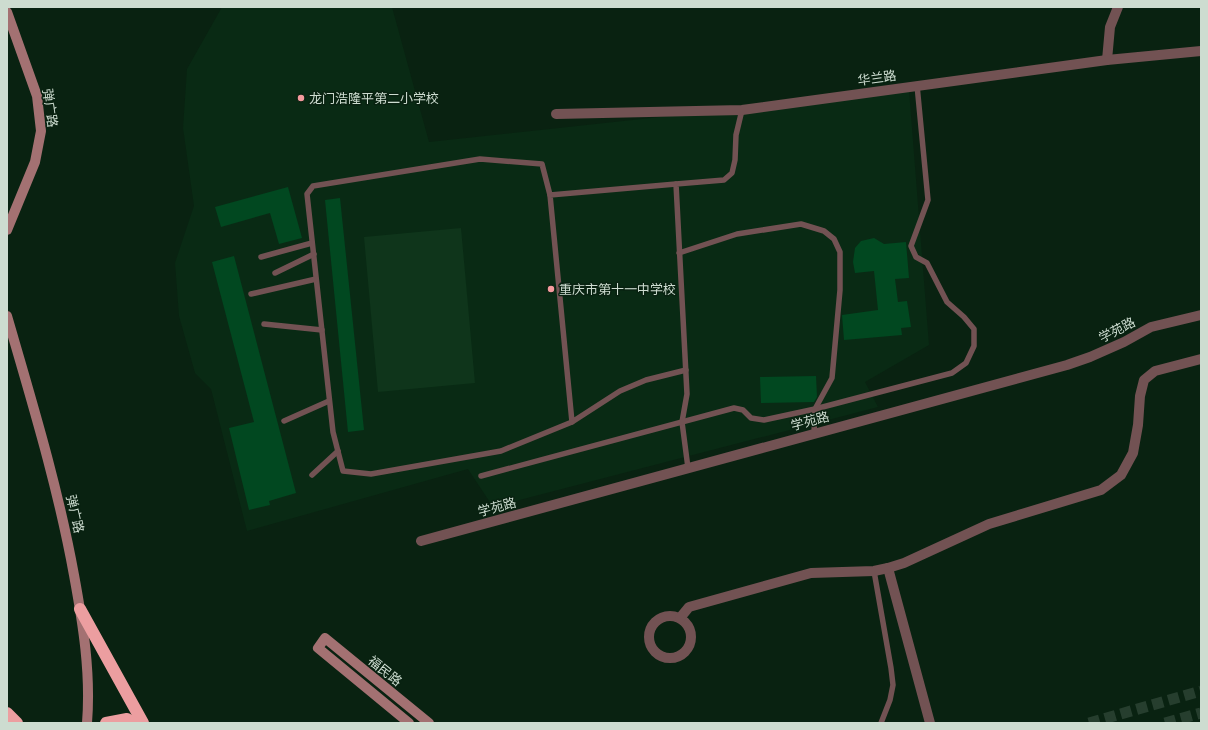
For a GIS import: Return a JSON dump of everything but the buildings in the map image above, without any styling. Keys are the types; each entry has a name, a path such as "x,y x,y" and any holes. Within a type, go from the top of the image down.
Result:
{"highway":[{"path":"80,609 143,723"},
{"path":"7,713 17,723"},
{"path":"106,723 127,719 134,723"}],"main road":[{"name":"弹广路","path":"7,12 37,96 42,132 35,162 7,230"},
{"name":"弹广路","path":"7,316 33,405 67,538 80,609 87,659 87,723"},
{"name":"福民路","path":"410,723 318,648 325,638 429,723"}],"street":[{"path":"1107,60 1110,26 1118,7"},
{"name":"华兰路","path":"556,114 742,110 1107,60 1201,51"},
{"name":"学苑路","path":"421,541 1073,363 1124,342 1151,327 1201,315"},
{"path":"680,618 689,607 812,573 888,568 911,560 989,524 1101,490 1121,475 1133,453 1138,425 1140,396 1144,380 1155,371 1201,358"},
{"path":"888,568 930,723"},
{"path":"665,616 680,618 688,626 690,631 690,642 688,647 685,652 675,657 670,658 659,655 651,646 649,641 652,626 655,621 665,616"}],"lane":[{"path":"481,476 734,408 743,410 751,418 764,420 815,409 952,373 966,363 974,346 974,329 964,316 947,302 927,263 916,257 910,246 928,200 917,85"},
{"path":"550,195 724,180 732,174 735,160 736,135 742,110"},
{"path":"572,422 550,195 542,164 480,159 313,186 307,194 312,243 332,432 343,471 371,474 501,451 572,422 620,391 646,380 686,370"},
{"path":"676,184 687,394 682,422 688,468"},
{"path":"680,253 737,234 801,224 824,231 834,239 840,252 840,290 832,378 815,409 814,434"},
{"path":"261,257 312,243"},
{"path":"275,273 314,254"},
{"path":"250,294 316,279"},
{"path":"264,324 322,330"},
{"path":"284,421 329,401"},
{"path":"312,475 338,451"},
{"path":"874,570 891,668 892,685 890,700 881,723"}],"shaded area":[{"name":"重庆市第十一中学校","path":"222,7 392,7 429,142 909,90 929,345 865,382 878,407 493,507 468,469 247,531 211,389 195,373 179,316 175,263 194,206 183,128 187,69"},
{"path":"461,228 475,383 378,392 364,237"}],"tunnel":[{"path":"1089,723 1201,691"},
{"path":"1165,723 1201,713"}],"place":[{"name":"龙门浩隆平第二小学校","path":"301,98"},
{"name":"重庆市第十一中学校","path":"551,289"}]}
